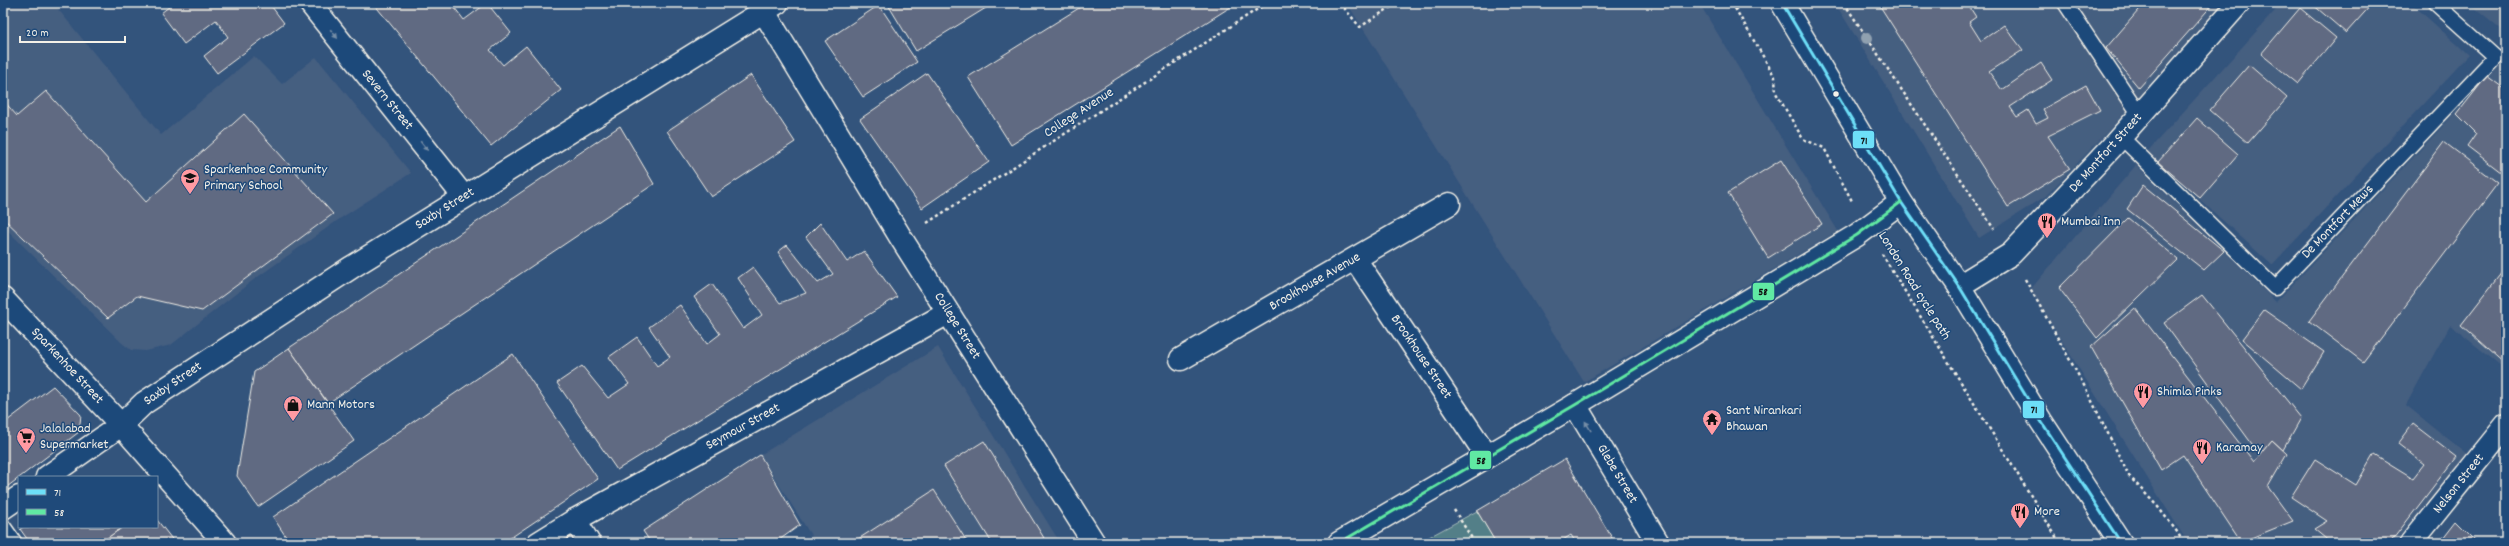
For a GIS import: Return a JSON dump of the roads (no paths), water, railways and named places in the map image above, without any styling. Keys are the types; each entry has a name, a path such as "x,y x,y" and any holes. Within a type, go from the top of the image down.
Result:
{"street":[{"name":"Severn Street","path":"310,3 464,197"},
{"path":"1782,3 1901,202 1959,286 2041,420 2121,543"},
{"name":"De Montfort Street","path":"1959,286 2010,254 2121,137 2239,3"},
{"name":"Saxby Street","path":"48,476 121,425 144,403 352,267 771,8"},
{"name":"College Street","path":"771,8 823,107 901,238 1094,543"},
{"path":"1339,543 1575,405 1866,228 1901,202"},
{"name":"Brookhouse Avenue","path":"1181,359 1449,204"},
{"name":"Brookhouse Street","path":"1355,259 1487,456"},
{"name":"Sparkenhoe Street","path":"3,299 121,425 224,543"},
{"name":"Seymour Street","path":"538,543 575,520 948,313"},
{"name":"Glebe Street","path":"1575,405 1658,543"},
{"name":"Nelson Street","path":"2411,543 2506,425"},
{"path":"3,508 18,498"},
{"path":"575,520 590,543"}],"lane":[{"path":"2065,3 2140,115"},
{"name":"De Montfort Mews","path":"2121,137 2275,288 2495,57 2435,3"},
{"path":"3,526 15,543"}],"place":[{"name":"Sparkenhoe Community Primary School","path":"190,195"},
{"name":"Mumbai Inn","path":"2047,239"},
{"name":"Shimla Pinks","path":"2143,409"},
{"name":"Mann Motors","path":"293,422"},
{"name":"Sant Nirankari Bhawan","path":"1712,436"},
{"name":"Jalalabad Supermarket","path":"26,454"},
{"name":"Karamay","path":"2202,465"},
{"name":"More","path":"2020,529"}]}
